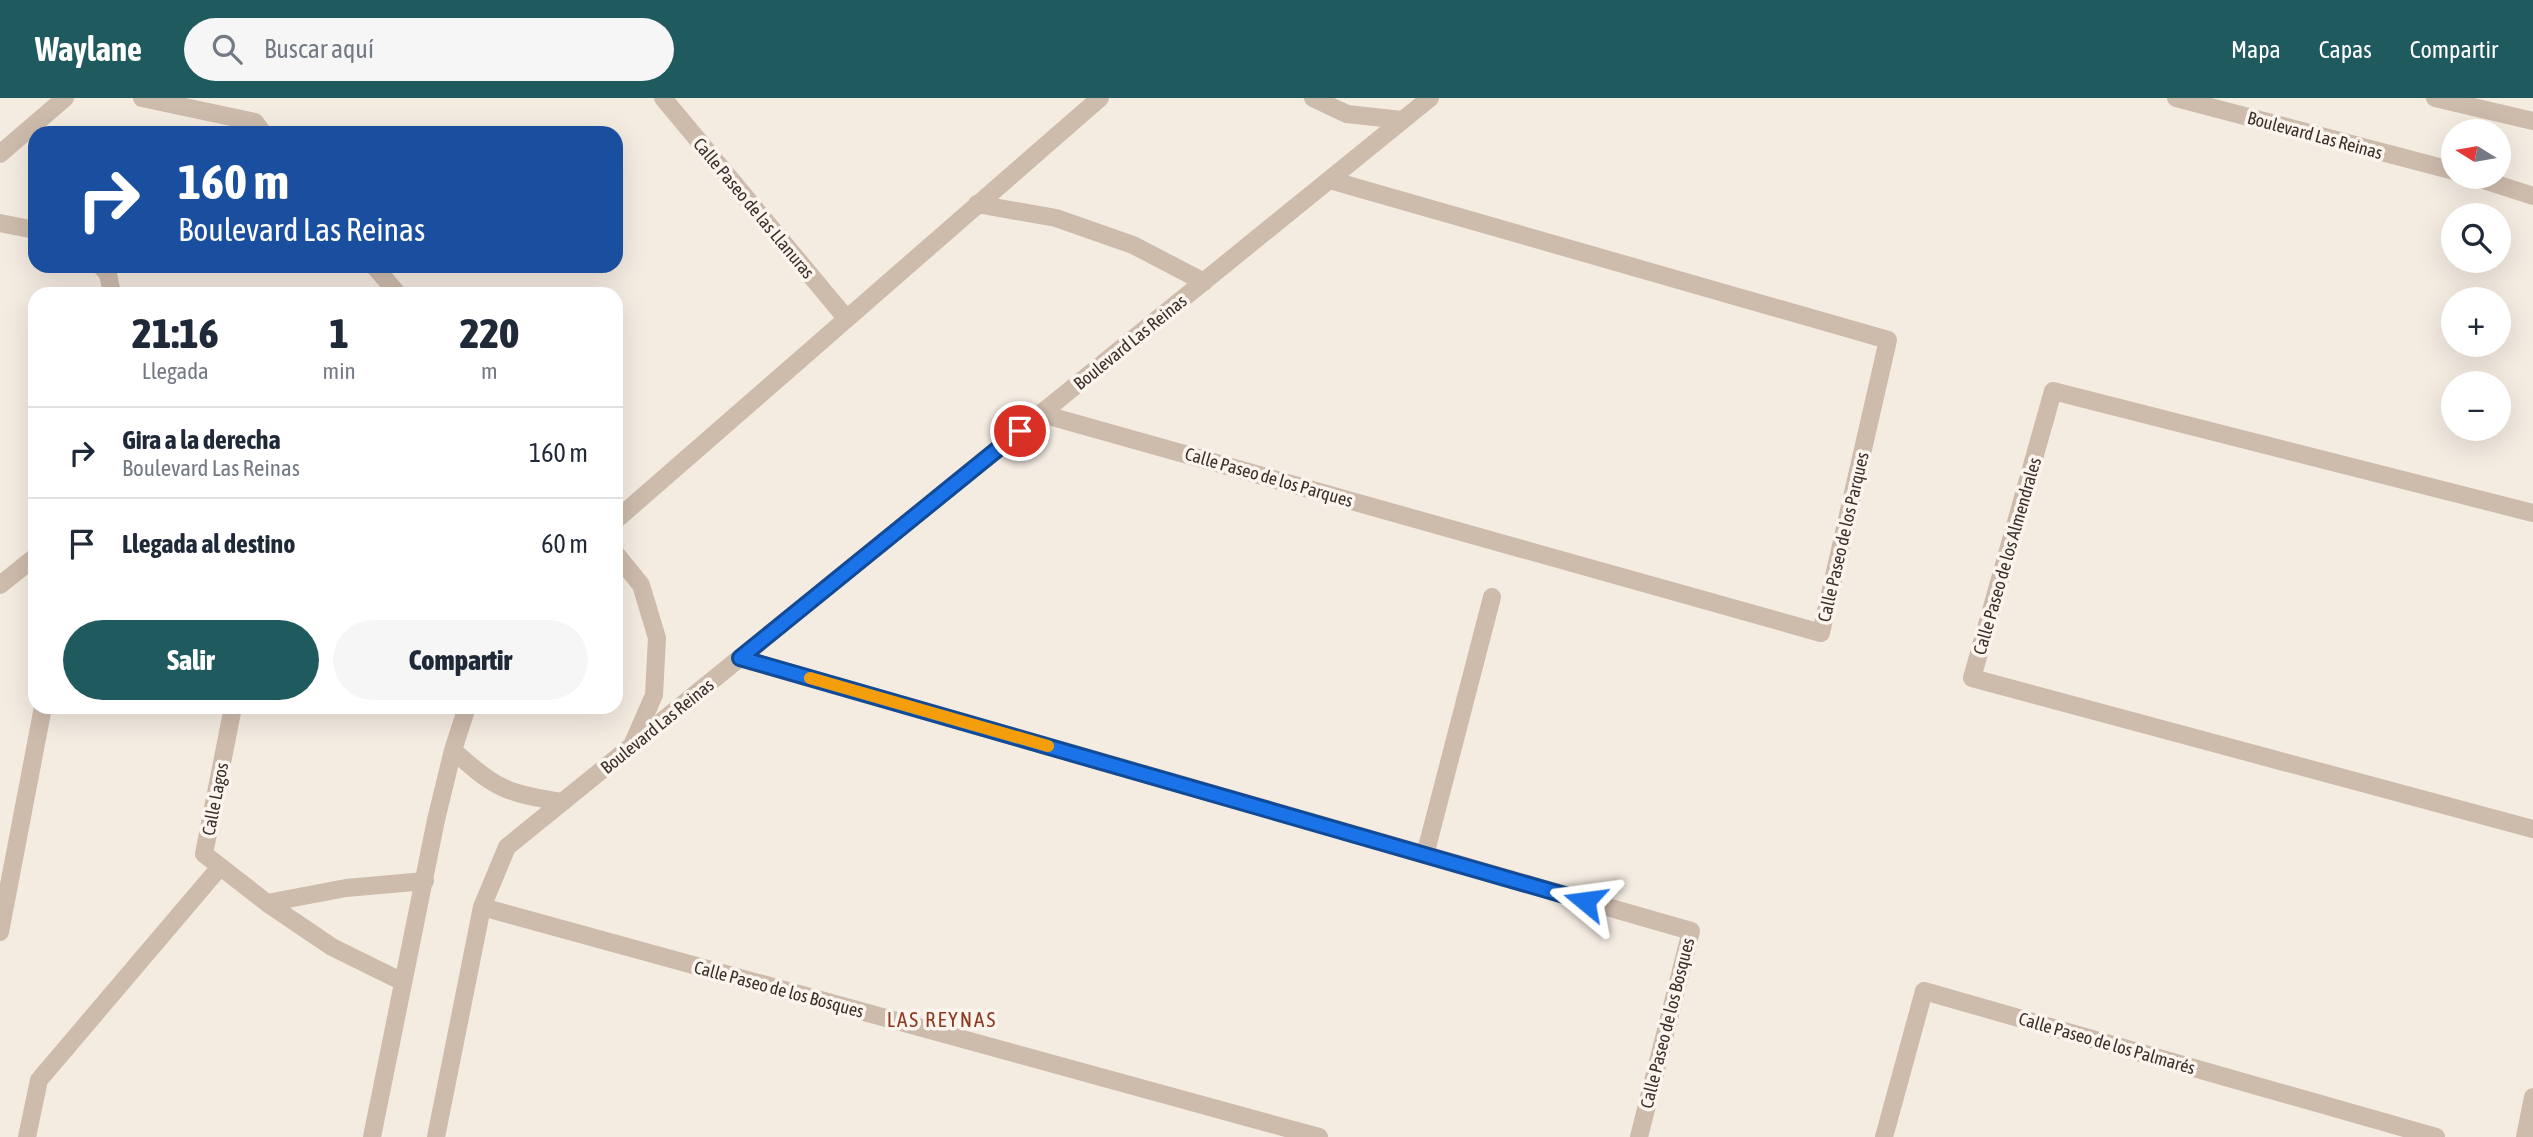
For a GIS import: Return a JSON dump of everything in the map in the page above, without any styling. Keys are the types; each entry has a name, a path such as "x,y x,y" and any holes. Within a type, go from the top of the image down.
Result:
{"street":[{"path":"32,126 65,98"},
{"path":"142,98 254,122 257,126"},
{"name":"Calle Paseo de las Llanuras","path":"663,98 846,318"},
{"path":"1313,98 1347,114 1402,120"},
{"name":"Boulevard Las Reinas","path":"436,1137 482,907 507,847 1430,98"},
{"name":"Boulevard Las Reinas","path":"2176,98 2441,168"},
{"path":"2435,98 2533,121"},
{"path":"623,514 977,204 1087,102"},
{"path":"0,154 28,130"},
{"name":"Calle Paseo de los Parques","path":"1042,414 1821,633 1888,340 1330,180"},
{"path":"2511,189 2533,196"},
{"path":"977,204 1069,223 1133,245 1204,282"},
{"path":"0,223 28,229"},
{"path":"380,273 392,287"},
{"name":"Calle Paseo de los Almendrales","path":"2533,513 2053,391 1972,678 2533,829"},
{"path":"0,585 28,563"},
{"path":"623,563 641,585 657,638 654,695 632,746"},
{"path":"1425,855 1492,597"},
{"name":"Calle Paseo de los Bosques","path":"740,658 1691,931 1639,1137"},
{"path":"0,932 42,714"},
{"name":"Calle Lagos","path":"232,714 204,854 267,903 332,947 403,982"},
{"path":"372,1137 436,820 465,714"},
{"path":"453,750 484,779 521,796 563,802"},
{"path":"27,1137 38,1080 220,867"},
{"path":"267,903 346,888 425,881"},
{"name":"Calle Paseo de los Bosques","path":"482,907 1319,1137"},
{"name":"Calle Paseo de los Palmarés","path":"1884,1137 1924,991 2436,1137"},
{"path":"2525,1137 2533,1097"}],"slow traffic":[{"path":"810,678 1048,746"}],"district":[{"name":"LAS REYNAS","path":"942,1019"}],"route":[{"path":"1020,431 740,658 1585,901"}]}
